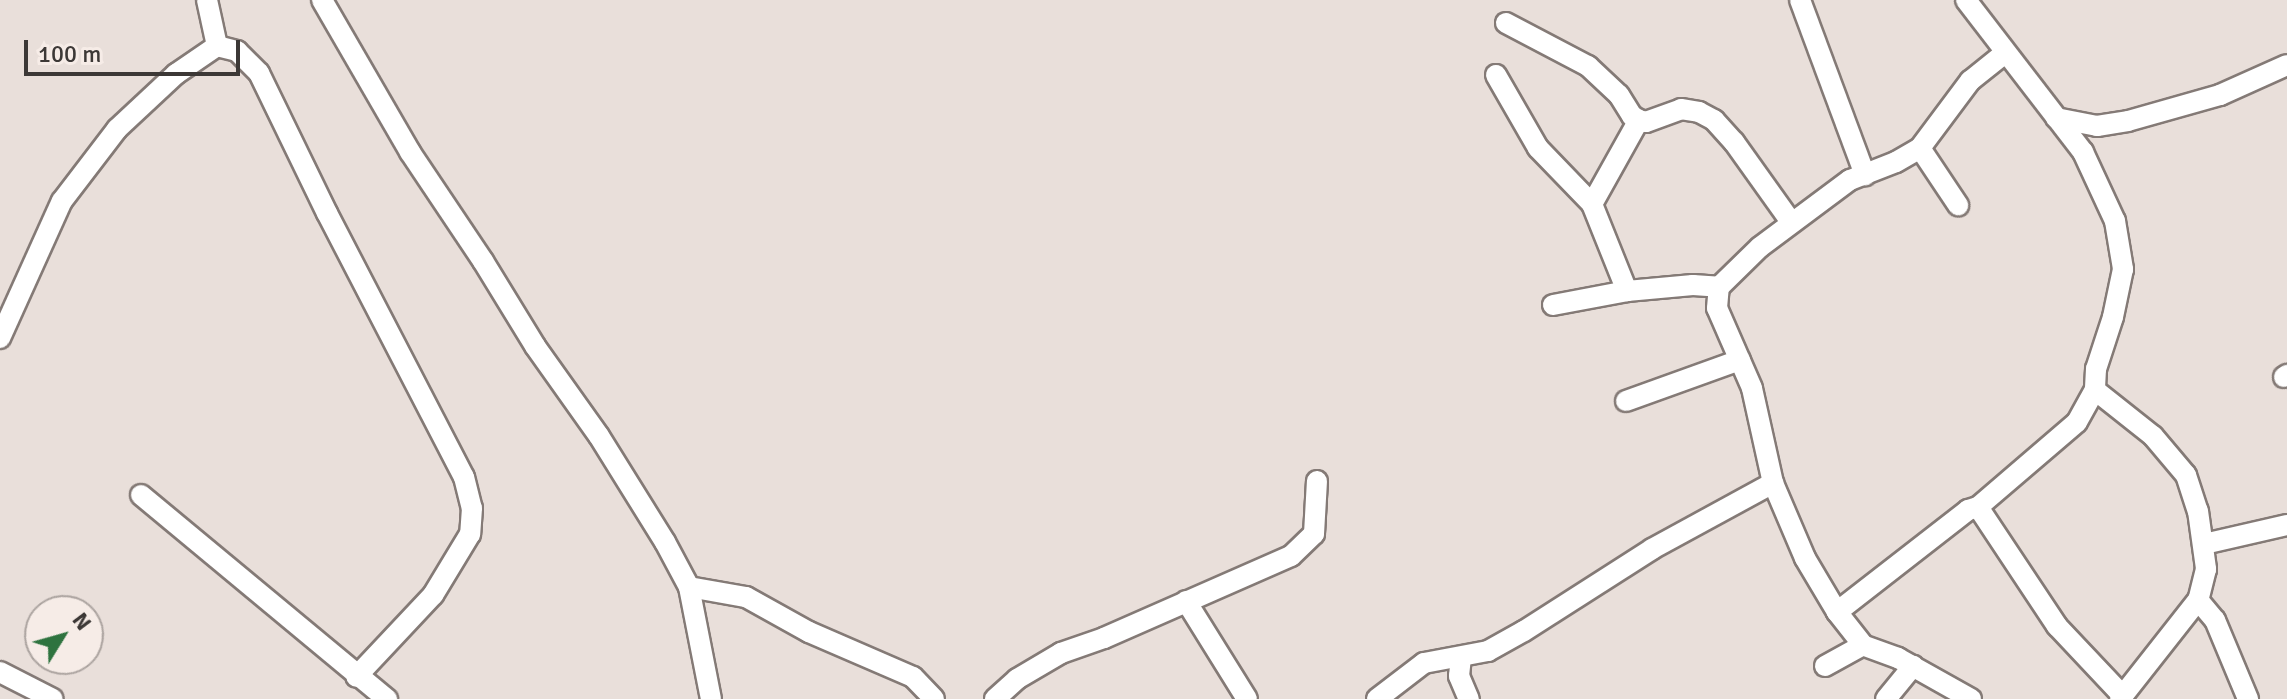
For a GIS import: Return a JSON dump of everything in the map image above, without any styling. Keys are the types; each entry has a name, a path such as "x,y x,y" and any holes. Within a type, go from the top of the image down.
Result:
{"street":[{"path":"207,0 217,46"},
{"path":"322,0 410,152 535,346 599,436 689,587 711,699"},
{"path":"1800,0 1865,175"},
{"path":"1837,612 1968,510 1978,507 2077,422 2095,390 2096,369 2113,317 2123,269 2115,221 2083,152 1966,0"},
{"path":"1506,23 1588,66 1619,95 1632,116 1639,120 1646,122 1681,109 1699,112 1714,120 1734,142 1791,222"},
{"path":"0,338 62,201 117,129 176,74 217,46 237,51 259,73 413,383 464,477 472,508 470,534 433,595 356,677"},
{"path":"1971,699 1913,666 1863,645 1837,612 1805,558 1773,483 1752,388 1717,308 1719,287 1791,222 1850,180 1920,148 1970,81 2005,53"},
{"path":"2056,118 2097,126 2128,121 2220,95 2287,65"},
{"path":"1496,75 1538,148 1592,204 1627,291"},
{"path":"1592,204 1639,120"},
{"path":"1920,148 1958,205"},
{"path":"1553,305 1627,291 1693,285 1719,287"},
{"path":"1626,401 1740,360"},
{"path":"1978,507 2057,626 2121,697 2198,600 2206,569 2204,544 2186,475 2153,436 2095,390"},
{"path":"995,699 1017,679 1061,653 1291,556 1308,544 1314,534 1317,481"},
{"path":"1377,699 1424,663 1488,651 1652,549 1773,483"},
{"path":"141,495 356,677 387,699"},
{"path":"2204,544 2287,525"},
{"path":"689,587 746,597 809,632 913,677 934,699"},
{"path":"2198,600 2215,620 2248,699"},
{"path":"1186,601 1247,699"},
{"path":"1825,666 1863,645"},
{"path":"1461,657 1459,676 1469,699"},
{"path":"1886,699 1913,666"},
{"path":"0,672 53,699"}]}
